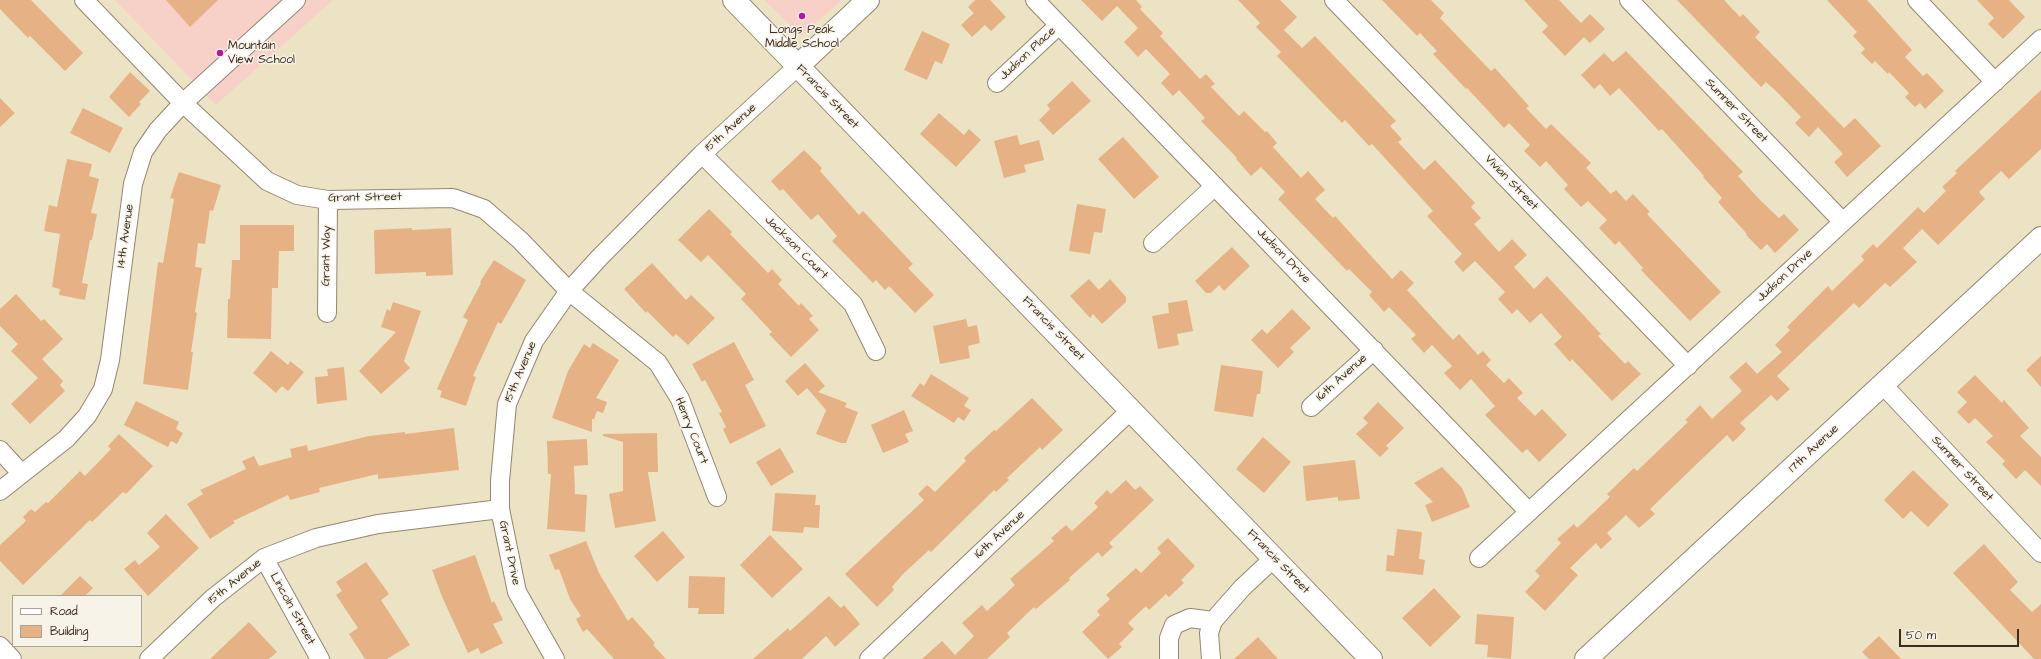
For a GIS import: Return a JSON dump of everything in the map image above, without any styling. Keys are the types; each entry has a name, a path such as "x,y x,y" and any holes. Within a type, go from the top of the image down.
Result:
{"street":[{"name":"Grant Street","path":"84,0 183,103 267,181 297,195 328,200 453,198 484,209 520,240 569,292"},
{"name":"14th Avenue","path":"0,491 66,439 87,416 103,389 110,360 133,184 147,147 158,130 183,103 296,0"},
{"name":"Francis Street","path":"734,0 1371,659"},
{"name":"15th Avenue","path":"149,659 214,598 264,558 316,538 378,524 500,509 500,481 507,404 534,341 569,292 599,258 702,154 868,0"},
{"name":"Judson Drive","path":"1035,0 1529,512"},
{"name":"Vivian Street","path":"1334,0 1688,366"},
{"name":"Sumner Street","path":"1629,0 1843,222"},
{"path":"1917,0 1995,82"},
{"name":"Judson Place","path":"997,83 1059,25"},
{"name":"Judson Drive","path":"1479,558 2041,39"},
{"name":"Jackson Court","path":"702,154 853,304 876,351"},
{"path":"1154,243 1214,186"},
{"name":"Grant Way","path":"327,313 328,200"},
{"name":"17th Avenue","path":"1586,659 2041,238"},
{"name":"Henry Court","path":"569,292 658,363 680,399 717,497"},
{"name":"16th Avenue","path":"1311,407 1374,350"},
{"name":"Sumner Street","path":"1883,384 2041,553"},
{"name":"16th Avenue","path":"869,659 1130,410"},
{"path":"0,450 21,473"},
{"name":"Grant Drive","path":"500,509 517,592 555,659"},
{"name":"Lincoln Street","path":"264,558 320,659"},
{"path":"1211,659 1209,633 1212,621 1242,588 1274,558"},
{"path":"1169,659 1169,638 1174,625 1190,618 1212,621"},
{"path":"0,646 12,659"}],"shaded area":[{"name":"Mountain View School","path":"115,0 333,0 216,105"},
{"name":"Longs Peak Middle School","path":"764,0 842,0 801,36"}],"building":[{"path":"0,0 31,0 83,53 65,71 30,36 28,38 0,9"},
{"name":"Mountain View School","path":"166,0 218,0 190,27"},
{"path":"975,0 990,0 1006,17 991,31 985,25 972,37 961,25 974,13 968,7"},
{"path":"1081,0 1136,0 1142,7 1140,9 1163,33 1160,36 1200,79 1206,74 1215,84 1211,87 1239,116 1244,111 1265,132 1267,131 1277,143 1273,147 1301,178 1308,171 1325,190 1315,199 1333,218 1335,216 1392,279 1401,270 1414,283 1407,290 1453,340 1459,334 1478,355 1483,351 1491,360 1486,365 1504,383 1509,378 1523,393 1517,398 1535,416 1542,409 1567,435 1539,462 1527,449 1522,453 1485,415 1495,406 1471,379 1460,390 1444,373 1452,366 1432,345 1424,353 1411,339 1416,335 1389,307 1384,312 1369,295 1372,292 1349,269 1347,271 1278,199 1285,192 1261,167 1251,176 1236,159 1237,158 1201,121 1205,118 1179,90 1173,96 1161,83 1170,74 1146,49 1138,57 1124,42 1138,28 1117,6 1102,21"},
{"path":"1238,0 1280,0 1297,17 1284,30 1302,48 1315,36 1396,121 1390,126 1402,139 1398,142 1424,170 1435,160 1475,203 1471,207 1481,218 1474,224 1499,252 1512,239 1527,255 1514,267 1534,289 1547,276 1601,334 1598,336 1625,364 1628,361 1641,374 1612,401 1572,359 1570,362 1554,344 1562,337 1541,313 1530,323 1517,309 1512,314 1498,299 1505,292 1475,261 1463,272 1454,262 1462,254 1427,216 1433,211 1372,144 1369,146 1345,120 1342,123 1277,56 1281,52 1256,27 1260,23"},
{"path":"1382,0 1431,0 1444,13 1440,18 1491,71 1495,68 1529,106 1526,108 1546,129 1551,124 1591,163 1586,168 1611,194 1616,190 1626,201 1633,194 1650,212 1647,214 1721,292 1690,321 1641,270 1643,268 1619,241 1615,245 1599,228 1607,220 1588,201 1581,207 1564,189 1568,185 1546,161 1540,167 1524,151 1530,145 1509,123 1504,128 1433,54 1437,51 1420,33 1417,36"},
{"path":"1524,0 1559,0 1581,23 1590,14 1605,29 1590,43 1584,37 1565,56 1542,32 1548,26"},
{"path":"1677,0 1724,0 1740,17 1743,14 1760,32 1755,37 1844,128 1855,118 1881,146 1847,177 1834,162 1843,154 1818,127 1809,137 1795,123 1801,117 1778,93 1766,82 1761,87"},
{"path":"1827,0 1867,0 1912,50 1905,57 1923,76 1927,73 1944,91 1925,109 1920,103 1915,107 1905,97 1909,93 1889,72 1888,74 1875,61 1872,64 1861,53 1865,49 1853,36 1857,32"},
{"path":"1977,0 2009,0 2025,17 2003,39 1988,24 1994,18"},
{"path":"922,31 950,44 942,64 935,61 927,80 904,70"},
{"path":"1626,51 1743,172 1738,176 1760,200 1779,218 1784,214 1799,230 1775,253 1767,244 1761,250 1746,235 1747,234 1718,202 1722,198 1703,177 1704,176 1662,129 1659,131 1619,88 1610,96 1600,84 1594,89 1581,75 1604,53 1613,62"},
{"path":"130,72 150,91 139,102 141,104 129,117 109,97"},
{"path":"1072,81 1091,101 1053,135 1039,120 1050,109 1047,105"},
{"path":"2041,90 2041,149 2009,179 2001,171 1979,192 1985,199 1938,245 1922,229 1903,248 1917,262 1890,287 1885,283 1859,308 1854,303 1777,376 1790,389 1777,401 1771,395 1740,423 1746,429 1733,442 1727,435 1650,509 1655,514 1639,528 1626,515 1607,533 1612,539 1601,549 1596,543 1570,568 1578,575 1545,611 1525,592 1540,576 1535,571 1561,543 1557,539 1574,524 1577,528 1610,497 1607,494 1634,468 1637,471 1688,422 1685,420 1700,405 1712,419 1742,391 1729,377 1746,362 1757,374 1782,352 1775,345 1790,330 1787,327 1828,286 1832,291 1864,260 1861,256 1873,244 1877,248 1918,207 1924,213 1946,191 1942,187 1957,173 1955,171"},
{"path":"0,98 15,113 0,127"},
{"path":"83,108 123,128 110,153 70,133"},
{"path":"939,113 964,135 969,129 981,140 956,167 920,134"},
{"path":"1017,135 1020,145 1039,140 1044,160 1024,165 1026,172 1004,178 994,141"},
{"path":"1123,137 1159,177 1134,199 1098,159"},
{"path":"804,150 822,168 820,171 859,215 863,211 913,264 908,268 934,295 915,313 889,286 885,290 876,280 873,283 832,241 837,236 818,214 811,220 783,189 780,191 771,181"},
{"path":"67,159 92,164 89,176 99,179 91,213 97,214 92,240 90,240 82,283 88,284 85,300 59,295 60,289 52,287 60,234 44,231 49,205 57,207"},
{"path":"179,172 221,185 213,211 210,210 205,244 198,243 195,267 202,268 195,312 197,313 191,352 193,352 188,390 143,384 158,262 163,263 174,199 170,198"},
{"path":"1077,204 1106,209 1102,233 1094,232 1090,254 1069,251"},
{"path":"709,209 732,232 730,234 768,273 772,269 782,280 778,284 799,306 801,303 813,316 809,319 819,330 791,357 769,334 772,332 741,299 746,294 708,255 701,262 678,240"},
{"path":"240,225 294,225 294,251 279,251 278,288 272,288 271,339 227,338 228,299 230,299 232,260 240,260"},
{"path":"412,228 412,230 451,228 453,275 426,276 426,272 375,274 374,230"},
{"path":"1232,247 1250,266 1224,291 1219,285 1211,293 1206,293 1195,281"},
{"path":"494,260 526,280 501,324 498,322 473,376 476,377 466,406 440,397 442,391 437,389 468,320 463,317 481,283 480,282"},
{"path":"652,263 686,300 691,295 715,318 688,345 676,334 673,337 647,311 646,313 624,289"},
{"path":"1089,279 1099,290 1110,279 1126,297 1126,302 1102,324 1093,314 1090,318 1070,296"},
{"path":"16,294 41,321 44,319 63,339 42,359 63,381 60,385 65,391 30,424 11,404 38,378 11,351 18,344 0,326 0,309"},
{"path":"1187,300 1193,331 1177,334 1179,345 1158,349 1152,316 1169,313 1168,303"},
{"path":"393,302 421,311 404,361 410,368 381,394 359,371 396,332 381,327 387,309 390,311"},
{"path":"1292,309 1311,328 1290,348 1294,352 1278,368 1251,340 1262,329 1267,334"},
{"path":"966,319 968,327 977,325 980,343 968,346 970,358 940,364 933,326"},
{"path":"734,342 754,380 745,385 766,426 730,444 723,429 726,427 719,413 722,412 705,380 702,382 692,364"},
{"path":"593,343 619,360 596,398 607,402 603,413 597,411 594,419 592,419 592,432 552,418 568,371 584,344 590,348"},
{"path":"271,351 288,365 290,361 304,372 288,391 282,386 276,393 253,373"},
{"path":"2041,356 2041,387 2026,370"},
{"path":"805,363 825,386 818,392 847,403 845,407 858,412 846,443 841,443 816,434 826,410 807,388 798,396 785,381"},
{"path":"1221,365 1263,371 1260,394 1257,394 1253,417 1214,411"},
{"path":"344,367 347,400 317,404 315,377 328,376 327,369"},
{"path":"931,374 969,398 964,406 971,410 964,421 958,417 954,423 911,396 920,383 924,386"},
{"path":"1975,375 2002,403 2004,400 2029,428 2020,436 2041,457 2041,486 2025,470 2016,479 2002,464 2005,461 1986,442 1993,436 1975,418 1969,424 1957,412 1967,402 1957,392"},
{"path":"1032,398 1063,430 1042,450 1040,447 1007,478 1009,480 996,492 994,490 931,552 929,550 902,575 892,587 894,590 877,607 845,574 924,500 918,494 927,485 935,492 966,461 964,458"},
{"path":"136,401 179,422 176,429 183,433 177,444 171,441 168,447 124,425"},
{"path":"1378,402 1404,428 1386,446 1389,448 1380,457 1356,434 1368,423 1363,418"},
{"path":"904,410 913,431 905,434 909,442 883,453 871,425"},
{"path":"454,428 459,470 378,479 378,474 319,488 320,492 290,500 288,495 233,521 235,523 210,539 187,504 203,494 200,490 246,469 242,461 254,456 259,466 292,457 290,449 307,445 308,451 369,436 405,432 405,434"},
{"path":"657,433 658,472 648,472 656,521 615,528 609,494 623,491 623,442 603,436 603,434"},
{"path":"119,434 153,466 126,494 123,492 92,522 90,520 23,585 0,561 0,545 26,521 23,517 31,509 35,512 46,502 48,503 80,471 85,476 111,449 108,446"},
{"path":"1263,437 1291,462 1264,493 1236,469"},
{"path":"587,439 588,465 574,466 575,494 587,495 585,532 547,529 551,474 548,474 547,441"},
{"path":"780,448 794,472 771,486 756,462"},
{"path":"1355,460 1360,499 1338,501 1338,497 1306,501 1303,466"},
{"path":"1442,467 1462,488 1470,507 1432,522 1425,505 1433,502 1414,483"},
{"path":"1913,470 1949,505 1928,527 1911,511 1903,519 1884,500"},
{"path":"1126,480 1135,490 1140,486 1154,500 1109,543 1113,547 1102,557 1098,552 1069,578 1070,580 1036,609 1034,607 1007,633 1010,637 987,659 922,659 942,641 955,655 974,636 962,623 982,605 987,611 1015,585 1010,579 1054,541 1051,538 1066,525 1072,531 1098,507 1094,503 1107,490 1111,494"},
{"path":"775,493 816,495 815,505 820,505 819,528 804,527 803,533 772,531"},
{"path":"166,514 199,548 148,596 124,569 135,560 139,565 160,547 147,533"},
{"path":"1397,529 1422,532 1419,559 1425,560 1423,575 1386,571 1387,555 1394,556"},
{"path":"663,531 685,557 657,582 634,556"},
{"path":"770,535 803,569 772,598 740,565"},
{"path":"1168,538 1195,566 1181,580 1184,583 1169,597 1166,594 1149,610 1146,606 1128,623 1134,629 1119,644 1122,647 1108,659 1082,632 1100,615 1097,611 1110,599 1106,595 1136,568 1141,573 1161,553 1157,548"},
{"path":"586,541 599,573 628,621 632,617 655,643 653,645 666,659 614,659 587,629 583,632 576,619 581,616 570,599 559,569 555,570 549,555"},
{"path":"1984,544 2018,582 2010,590 2032,612 2041,604 2041,659 2034,659 1953,573"},
{"path":"475,555 492,603 494,601 503,620 493,624 503,643 481,654 478,648 468,653 443,599 432,570"},
{"path":"366,562 389,594 381,600 410,645 387,659 365,659 349,634 358,628 336,595 342,591 336,582"},
{"path":"80,576 93,588 86,595 61,595"},
{"path":"689,576 725,577 724,614 698,614 699,608 688,608"},
{"path":"1434,588 1461,617 1430,647 1402,618"},
{"path":"829,596 841,608 844,605 860,624 835,647 826,636 802,659 753,659 788,628 790,631"},
{"path":"1477,614 1514,617 1511,659 1487,657 1488,645 1475,644"},
{"path":"249,622 277,652 269,659 210,659"},
{"path":"1879,636 1901,659 1869,659 1862,652"},
{"path":"1258,637 1278,659 1234,659"}],"place":[{"name":"Longs Peak Middle School","path":"802,16"},
{"name":"Mountain View School","path":"220,53"}]}
